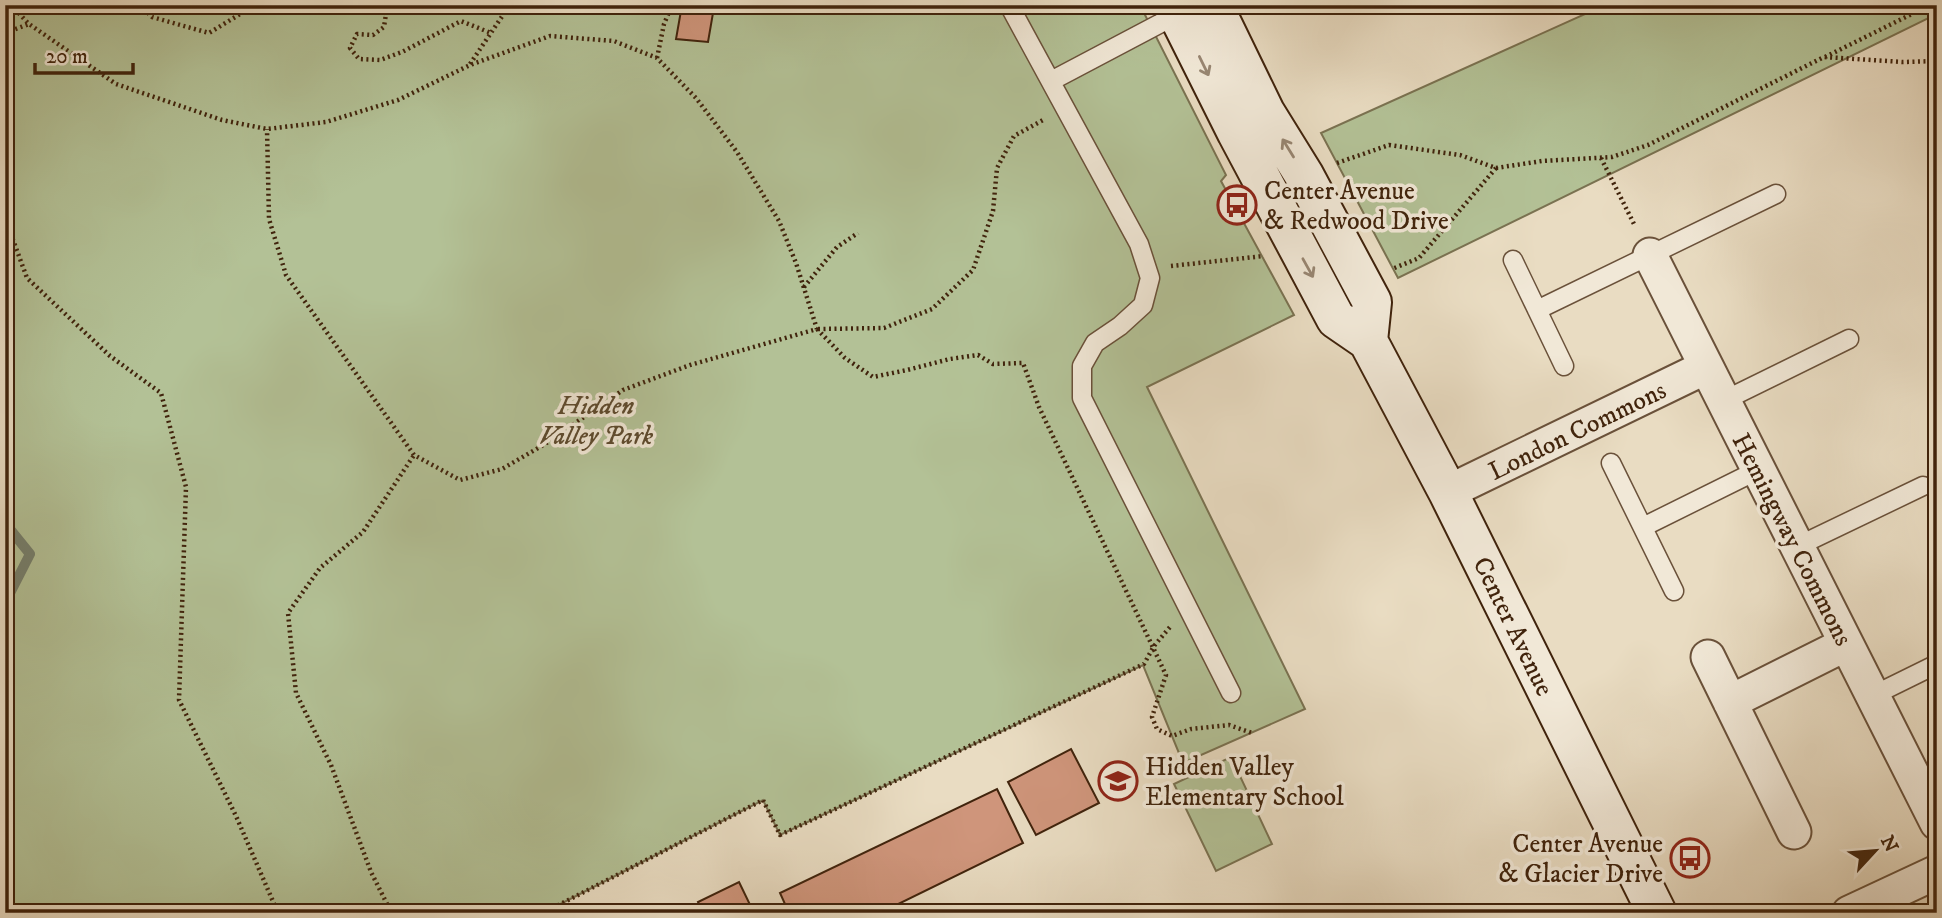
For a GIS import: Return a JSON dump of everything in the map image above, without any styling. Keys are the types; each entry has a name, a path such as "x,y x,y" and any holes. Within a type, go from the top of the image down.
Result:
{"street":[{"path":"1189,8 1265,112 1304,175 1362,282 1372,302 1368,341"},
{"name":"Center Avenue","path":"1189,8 1299,253 1336,319 1368,341 1448,492 1657,913"},
{"name":"Hemingway Commons","path":"1650,255 1937,822"},
{"name":"London Commons","path":"1448,492 1706,367"},
{"path":"1730,702 1846,644"},
{"path":"1708,657 1794,832"},
{"path":"1849,913 1937,872"}],"lane":[{"path":"1009,5 1139,244 1150,278 1143,305 1120,326 1095,343 1083,366 1082,398 1231,693"},
{"path":"1051,81 1189,8"},
{"path":"1537,310 1776,194"},
{"path":"1513,260 1564,366"},
{"path":"1723,401 1849,339"},
{"path":"1611,463 1674,591"},
{"path":"1643,527 1758,470"},
{"path":"1796,547 1923,486"},
{"path":"1872,696 1937,664"}],"path":[{"path":"11,5 29,24 116,84 222,121 267,129 326,122 398,100 470,65 550,36 614,41 657,58 696,98 737,152 779,221 817,329 845,358 873,377 978,355 993,364 1023,363 1040,407 1166,675 1152,717 1157,729 1172,736 1192,729 1229,725 1252,733"},
{"path":"140,5 152,17 209,33 255,5"},
{"path":"376,5 386,14 384,27 373,35 357,34 350,48 359,59 380,60 402,52 461,21 491,33"},
{"path":"470,65 507,5"},
{"path":"657,58 664,24 672,5"},
{"path":"1304,175 1388,145 1460,155 1496,168 1542,161 1612,158 1648,145 1930,5"},
{"path":"5,33 29,24"},
{"path":"1824,57 1903,62 1937,61"},
{"path":"267,129 269,219 286,275 414,455 460,480 502,469 623,390 690,365 817,329 884,328 932,309 973,270 993,211 997,168 1014,136 1054,115 1051,81"},
{"path":"1601,158 1650,255"},
{"path":"1362,282 1419,258 1496,168"},
{"path":"5,218 27,278 110,356 161,393 186,487 180,700 236,816 278,913"},
{"path":"804,287 837,247 858,233"},
{"path":"1147,268 1299,253"},
{"path":"392,911 371,872 331,765 296,693 288,613 320,568 363,532 414,455"},
{"path":"543,913 763,800 780,835 1143,664 1154,646 1187,607"}],"green space":[{"name":"Hidden Valley Park","path":"5,5 1140,5 1226,175 1221,181 1294,315 1147,387 1305,709 1183,763 1143,665 780,835 763,800 543,913 5,913"},
{"path":"1605,5 1937,5 1937,14 1398,278 1321,133"},
{"path":"1231,757 1272,844 1216,871 1174,784"}],"building":[{"path":"682,5 713,13 708,42 676,39"},
{"path":"1071,749 1099,803 1036,835 1008,782"},
{"path":"997,789 1023,843 880,913 789,913 780,893"},
{"path":"739,882 754,913 703,913 698,902"}],"waterway":[{"path":"5,523 30,554 5,603"}],"place":[{"name":"Center Avenue & Redwood Drive","path":"1237,205"},
{"name":"Hidden Valley Elementary School","path":"1118,781"},
{"name":"Center Avenue & Glacier Drive","path":"1690,858"}]}
